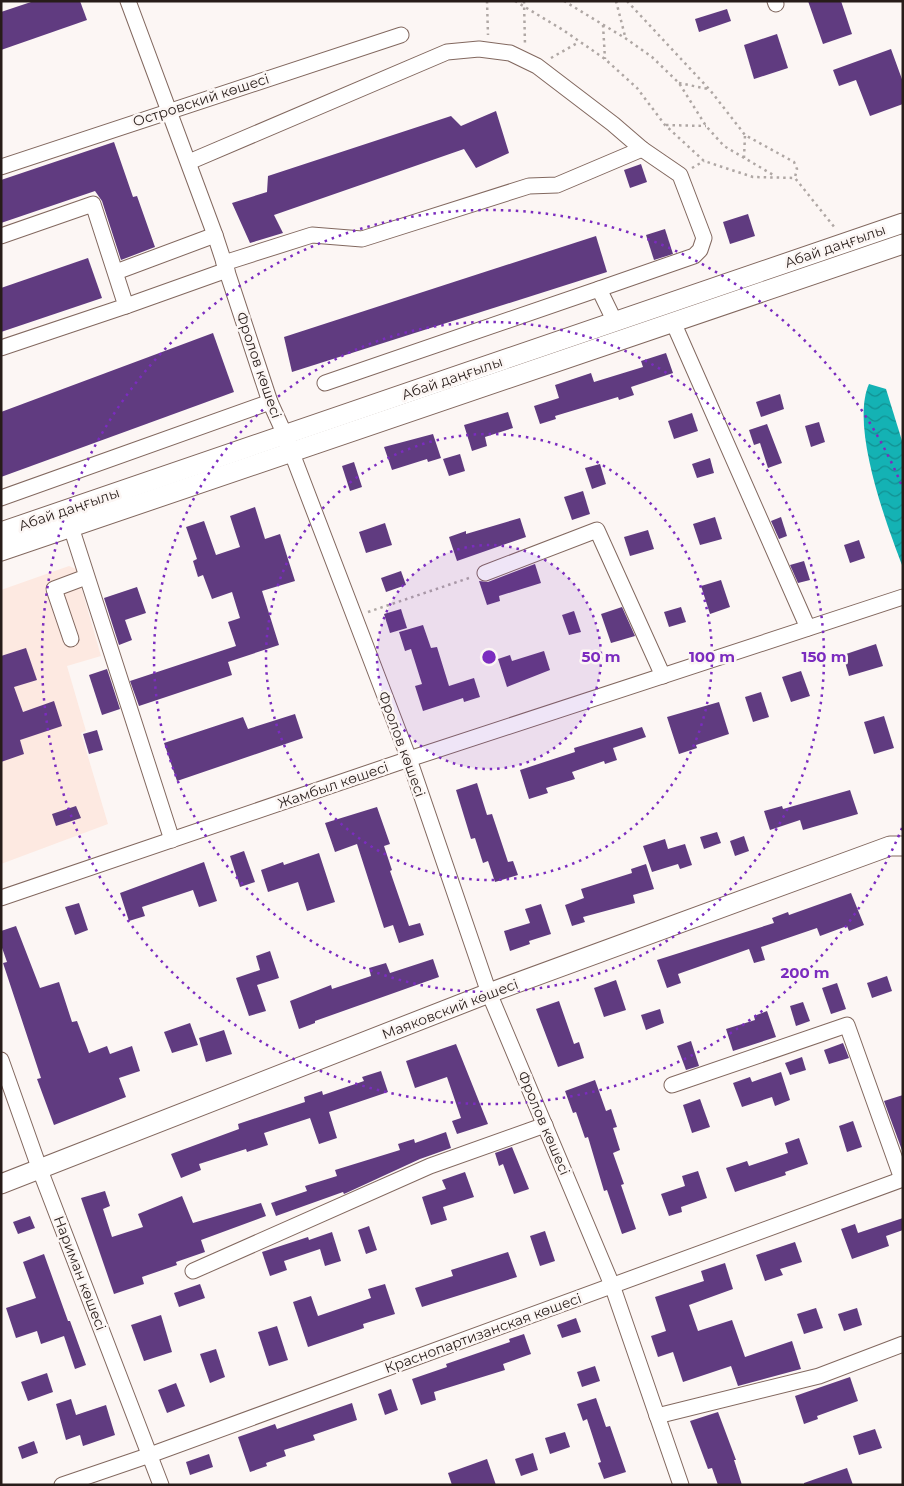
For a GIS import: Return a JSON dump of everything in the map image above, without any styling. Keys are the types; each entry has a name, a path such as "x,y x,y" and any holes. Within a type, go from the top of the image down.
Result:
{"main road":[{"name":"Абай даңғылы","path":"1,551 70,527 615,322 846,241 903,223"},
{"name":"Абай даңғылы","path":"1,532 673,322 903,244"},
{"name":"Маяковский көшесі","path":"1,1184 489,993 890,846 903,846"}],"street":[{"name":"Фролов көшесі","path":"128,1 226,266 270,402 409,759 489,993 612,1285 681,1485"},
{"name":"Островский көшесі","path":"1,167 401,35"},
{"path":"189,162 447,52 488,50 510,53 530,62 613,124 642,149 680,175 704,238 694,256 325,383"},
{"path":"1,348 126,306 226,266 312,235 362,240 529,186 557,185 642,149"},
{"path":"1,236 93,204 126,306"},
{"path":"116,272 215,235"},
{"path":"599,289 615,322"},
{"path":"673,322 808,628"},
{"path":"1,498 270,402"},
{"path":"70,527 172,840"},
{"path":"485,573 597,530 663,676"},
{"path":"71,639 54,589 86,577"},
{"name":"Жамбыл көшесі","path":"1,898 409,759 903,596"},
{"path":"672,1084 847,1025 902,1179"},
{"name":"Нариман көшесі","path":"1,1060 40,1170 161,1485"},
{"path":"193,1271 430,1166 545,1125"},
{"name":"Краснопартизанская көшесі","path":"62,1485 902,1179"},
{"path":"657,1416 819,1376 903,1344"}],"path":[{"path":"487,1 488,50"},
{"path":"515,1 580,41 605,59 637,88 665,125 704,161 753,177 795,178 846,241"},
{"path":"524,1 526,8 526,38 530,62 580,41"},
{"path":"564,1 652,56 679,83 706,126 724,146 777,177"},
{"path":"616,1 625,38"},
{"path":"627,1 710,90 745,135 794,162 797,169 795,178"},
{"path":"603,24 605,59"},
{"path":"679,83 710,90"},
{"path":"665,125 706,126"},
{"path":"744,159 745,135"},
{"path":"354,616 485,573"}],"shaded area":[{"path":"69,566 76,569 101,656 67,666 86,731 81,733 108,824 1,864 1,590"}],"water":[{"path":"869,384 886,389 903,444 902,565 887,525 872,474 867,449 864,402"}],"building":[{"path":"34,1 80,1 87,20 1,50 1,12"},
{"path":"808,1 841,1 852,34 823,44"},
{"path":"727,9 731,21 699,32 695,19"},
{"path":"777,34 788,68 754,79 744,45"},
{"path":"891,49 903,82 903,104 870,116 856,80 839,86 833,70"},
{"path":"496,111 509,153 476,168 464,149 274,215 283,233 250,243 232,203 267,192 268,176 451,116 461,126"},
{"path":"114,142 133,197 137,196 155,247 121,260 102,201 95,191 1,223 1,180"},
{"path":"641,164 647,182 630,188 624,170"},
{"path":"748,214 755,236 730,244 723,222"},
{"path":"665,229 673,254 654,260 646,235"},
{"path":"596,236 607,272 292,372 284,337"},
{"path":"88,258 102,298 1,332 1,288"},
{"path":"213,333 234,392 1,477 1,412"},
{"path":"666,353 673,373 631,387 634,395 619,400 618,397 555,416 556,419 540,424 534,406 559,398 555,385 591,373 594,382 643,367 641,361"},
{"path":"780,394 784,409 761,417 756,402"},
{"path":"508,412 513,428 485,437 487,446 472,451 464,425"},
{"path":"692,413 698,431 674,439 668,421"},
{"path":"819,422 825,442 811,447 805,426"},
{"path":"767,424 782,463 768,468 760,443 754,445 749,430"},
{"path":"433,434 441,458 428,462 427,459 392,470 384,447"},
{"path":"460,454 465,471 449,476 443,459"},
{"path":"710,458 714,473 697,478 692,464"},
{"path":"354,462 362,487 350,491 342,466"},
{"path":"600,464 606,484 592,489 585,468"},
{"path":"583,491 590,514 572,520 564,497"},
{"path":"255,507 265,539 280,534 295,581 262,591 279,645 228,662 232,675 139,706 130,681 236,646 228,622 240,618 232,592 212,599 203,575 198,577 193,561 197,559 186,527 204,521 216,555 240,547 230,516"},
{"path":"715,517 722,539 700,545 693,524"},
{"path":"781,517 787,536 779,539 771,521"},
{"path":"520,518 526,537 457,561 449,537"},
{"path":"385,523 392,545 366,553 359,532"},
{"path":"648,530 654,549 630,556 624,537"},
{"path":"859,540 865,558 850,563 844,545"},
{"path":"804,561 810,580 798,583 790,565"},
{"path":"535,564 541,583 499,596 500,601 487,605 479,581 488,582"},
{"path":"401,571 406,585 386,592 381,578"},
{"path":"721,580 730,607 710,614 701,586"},
{"path":"137,587 146,613 125,620 132,640 119,645 104,598"},
{"path":"622,607 635,636 611,643 601,614"},
{"path":"681,607 686,622 669,627 664,612"},
{"path":"401,609 407,628 390,633 384,614"},
{"path":"574,611 581,632 569,635 562,615"},
{"path":"423,625 431,648 437,647 449,686 474,678 480,697 464,702 463,698 423,711 415,686 422,684 411,649 405,651 399,632"},
{"path":"876,644 883,666 849,676 843,655"},
{"path":"26,648 37,680 14,687 23,712 54,701 62,726 20,740 24,754 1,762 1,656"},
{"path":"544,651 550,670 507,687 498,659 510,655 512,661"},
{"path":"107,669 120,709 102,715 89,675"},
{"path":"801,671 810,696 791,702 782,677"},
{"path":"761,692 769,717 753,722 745,697"},
{"path":"719,702 729,734 696,745 697,748 679,754 667,717"},
{"path":"295,714 303,738 177,781 164,743 243,717 248,729"},
{"path":"884,716 894,748 874,754 864,722"},
{"path":"642,727 646,737 613,748 617,760 605,764 604,761 572,772 575,779 546,788 548,793 529,799 520,770 575,752 574,748"},
{"path":"97,730 103,750 89,754 83,734"},
{"path":"477,783 487,815 492,814 508,862 513,861 518,875 495,882 488,861 483,863 475,838 471,839 456,790"},
{"path":"850,790 858,814 803,830 800,820 770,830 764,811 782,806 783,809"},
{"path":"76,806 81,818 56,826 52,814"},
{"path":"377,807 390,844 384,846 392,870 390,871 409,926 420,923 424,935 399,943 393,925 384,928 357,844 335,852 325,823"},
{"path":"717,832 721,843 704,849 700,837"},
{"path":"744,836 749,851 735,856 730,841"},
{"path":"665,839 668,849 685,844 692,865 680,869 678,864 652,872 643,846"},
{"path":"244,851 255,882 240,887 230,856"},
{"path":"319,853 335,902 307,911 298,882 268,892 261,870 283,862 284,865"},
{"path":"204,862 217,901 199,907 193,890 142,907 145,916 129,921 120,893"},
{"path":"646,864 654,889 633,895 635,903 583,917 585,922 572,926 565,905 584,898 581,889 632,873 631,869"},
{"path":"851,893 864,925 849,931 847,926 820,936 817,928 761,947 765,960 754,963 749,949 678,974 681,983 667,988 657,960 774,923 772,918 788,912 789,915"},
{"path":"79,903 88,930 75,935 65,907"},
{"path":"541,904 551,934 529,941 530,944 510,951 504,931 530,923 525,909"},
{"path":"16,926 40,988 59,982 72,1022 77,1021 89,1053 107,1046 110,1054 132,1046 140,1071 119,1078 126,1097 54,1125 37,1079 41,1078 3,963 7,962 1,945 1,931"},
{"path":"270,951 279,978 257,985 266,1011 249,1016 236,978 260,970 256,956"},
{"path":"433,959 439,977 315,1021 315,1023 299,1029 290,1001 331,985 332,989 371,976 369,968 386,963 390,973"},
{"path":"887,976 892,991 872,998 867,983"},
{"path":"616,980 626,1010 604,1017 594,988"},
{"path":"837,983 846,1009 831,1014 822,988"},
{"path":"559,1001 574,1044 579,1042 584,1058 558,1067 536,1009"},
{"path":"803,1002 810,1021 796,1026 790,1006"},
{"path":"660,1009 664,1023 646,1030 641,1015"},
{"path":"767,1011 776,1037 733,1051 726,1029 755,1020 754,1016"},
{"path":"190,1023 198,1045 172,1053 164,1032"},
{"path":"224,1030 232,1054 206,1062 199,1038"},
{"path":"691,1041 699,1066 686,1070 677,1046"},
{"path":"843,1043 849,1058 829,1064 824,1050"},
{"path":"456,1044 488,1124 457,1134 452,1121 461,1118 447,1077 415,1088 406,1061"},
{"path":"802,1057 806,1070 790,1075 785,1063"},
{"path":"381,1071 388,1092 329,1112 337,1138 319,1144 310,1118 264,1133 268,1145 247,1152 246,1149 199,1164 201,1170 181,1178 171,1154 239,1129 238,1124 305,1102 304,1097 322,1091 323,1095 364,1081 362,1077"},
{"path":"781,1072 790,1100 775,1106 772,1097 742,1107 733,1083 750,1077 752,1082"},
{"path":"595,1080 606,1111 611,1109 617,1127 613,1128 620,1150 613,1153 624,1184 621,1185 636,1229 622,1234 607,1190 604,1191 588,1137 585,1138 576,1112 573,1113 565,1091"},
{"path":"903,1095 903,1153 884,1101"},
{"path":"700,1099 710,1127 692,1133 683,1105"},
{"path":"853,1121 862,1147 847,1152 839,1126"},
{"path":"446,1132 451,1148 420,1159 344,1194 343,1192 276,1216 271,1203 307,1191 305,1186 337,1176 335,1170 400,1150 398,1144 414,1139 415,1143"},
{"path":"799,1138 808,1164 785,1172 786,1175 735,1192 726,1168 747,1161 749,1166 788,1153 785,1143"},
{"path":"512,1147 529,1189 514,1194 503,1164 499,1166 495,1153"},
{"path":"698,1171 707,1198 681,1207 682,1212 669,1216 661,1194 685,1186 682,1176"},
{"path":"465,1172 474,1197 443,1207 447,1220 431,1225 422,1197 446,1189 442,1180"},
{"path":"105,1191 110,1206 103,1209 112,1237 143,1227 138,1214 182,1196 193,1223 261,1203 266,1216 201,1240 205,1252 176,1262 177,1265 142,1277 144,1284 114,1294 81,1198"},
{"path":"30,1216 35,1228 18,1234 13,1222"},
{"path":"903,1218 903,1230 886,1236 889,1246 852,1259 841,1229 855,1224 858,1233"},
{"path":"369,1226 377,1250 366,1254 358,1230"},
{"path":"545,1231 555,1261 540,1266 530,1236"},
{"path":"332,1232 341,1261 325,1266 320,1249 284,1261 287,1270 270,1276 262,1252 308,1237 309,1240"},
{"path":"795,1242 802,1262 780,1269 783,1275 765,1281 756,1255"},
{"path":"508,1252 517,1277 422,1307 415,1288 453,1276 451,1270"},
{"path":"44,1254 86,1365 75,1369 64,1336 41,1344 37,1331 16,1338 6,1308 36,1298 23,1262"},
{"path":"725,1263 733,1289 689,1305 698,1331 732,1320 745,1357 792,1341 801,1369 738,1386 731,1366 683,1382 673,1352 658,1357 651,1336 666,1331 655,1297 704,1281 701,1271"},
{"path":"200,1284 205,1298 179,1307 174,1293"},
{"path":"385,1284 395,1314 363,1324 364,1328 308,1347 293,1302 311,1296 318,1316 371,1298 368,1289"},
{"path":"816,1308 823,1328 804,1334 797,1314"},
{"path":"857,1308 862,1325 844,1331 838,1314"},
{"path":"161,1315 172,1352 144,1361 131,1325"},
{"path":"576,1318 581,1332 562,1338 557,1325"},
{"path":"277,1326 288,1360 269,1366 258,1332"},
{"path":"524,1334 531,1354 503,1364 505,1370 434,1392 436,1400 421,1405 412,1379 447,1367 446,1364 510,1342 509,1339"},
{"path":"216,1349 225,1377 210,1383 200,1354"},
{"path":"595,1366 600,1381 582,1387 577,1372"},
{"path":"47,1373 53,1392 28,1401 21,1382"},
{"path":"850,1377 858,1401 817,1416 818,1419 804,1424 795,1396"},
{"path":"176,1383 185,1406 167,1413 158,1390"},
{"path":"391,1389 398,1410 385,1415 378,1394"},
{"path":"596,1398 606,1427 610,1426 626,1472 604,1479 598,1463 601,1462 587,1419 583,1421 577,1404"},
{"path":"71,1399 76,1415 106,1405 115,1435 83,1446 80,1435 66,1440 56,1404"},
{"path":"352,1403 357,1420 313,1435 315,1440 284,1450 286,1456 266,1463 267,1466 250,1472 238,1437 275,1424 277,1429"},
{"path":"718,1412 736,1460 734,1460 742,1485 718,1485 712,1468 708,1469 690,1421"},
{"path":"875,1429 882,1448 859,1455 853,1436"},
{"path":"565,1432 570,1447 550,1454 545,1438"},
{"path":"34,1441 38,1453 22,1459 18,1447"},
{"path":"533,1453 538,1470 521,1476 515,1459"},
{"path":"209,1454 213,1467 190,1475 186,1462"},
{"path":"487,1459 496,1485 452,1485 448,1473"},
{"path":"847,1468 853,1485 804,1485 804,1483"}]}
